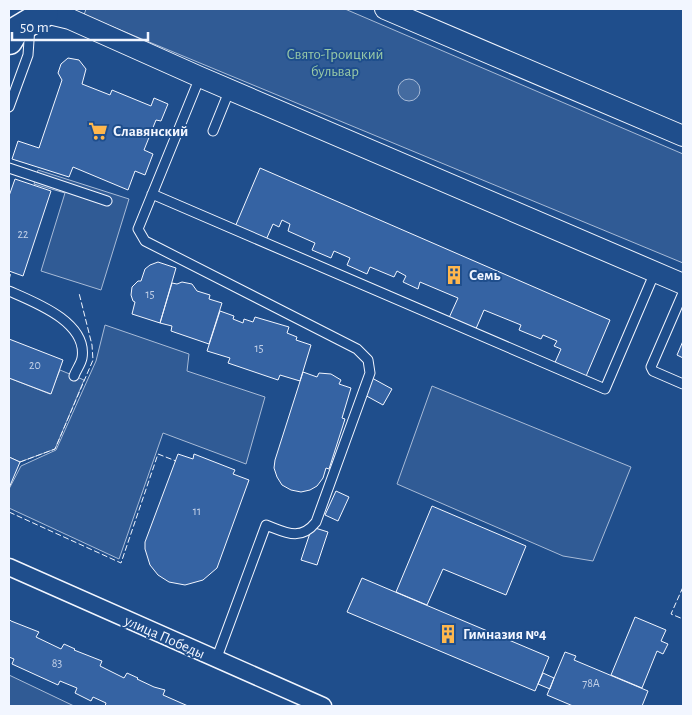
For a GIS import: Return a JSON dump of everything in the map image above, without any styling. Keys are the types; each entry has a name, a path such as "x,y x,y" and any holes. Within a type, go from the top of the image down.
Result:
{"street":[{"path":"385,9 683,136"},
{"path":"28,22 70,19 200,77 683,284"},
{"name":"улица Победы","path":"9,568 323,706"}],"lane":[{"path":"9,107 28,55 28,22"},
{"path":"200,77 138,229 145,241 357,349 368,360 370,373 316,522 310,530 303,534 292,534 266,525 216,660"},
{"path":"213,131 230,89"},
{"path":"9,168 107,200"},
{"path":"152,194 605,389 655,272"},
{"path":"9,291 36,303 58,316 73,329 80,343 82,358 74,376"},
{"path":"683,293 651,367 654,371 683,384"}],"shaded area":[{"name":"Свято-Троицкий бульвар","path":"86,9 345,9 683,154 683,263 84,15"},
{"path":"409,79 417,82 420,90 417,98 409,101 401,98 398,90 401,82"},
{"path":"38,170 129,199 101,290 41,271 65,193 34,184"},
{"path":"105,325 189,354 187,371 265,397 246,464 163,433 119,559 9,508 9,489 21,466 56,450 96,361"},
{"path":"60,370 84,380 55,449 20,462 9,457 9,378 50,394"},
{"path":"432,386 631,467 593,561 563,556 397,484"},
{"path":"9,675 74,706 9,706"}],"building":[{"name":"Славянский","path":"68,58 79,60 86,69 82,84 110,95 112,90 151,106 154,98 168,104 161,121 156,120 144,150 153,154 145,175 135,171 128,190 73,167 69,177 12,159 18,141 39,148 62,80 58,73 61,64"},
{"name":"Семь","path":"260,168 610,320 584,381 553,367 561,349 554,346 557,341 543,335 541,339 519,330 521,325 484,310 475,331 448,320 458,298 420,282 418,289 403,282 406,276 397,271 394,277 370,267 367,274 347,265 350,258 334,251 331,258 312,250 315,243 288,231 290,224 282,220 279,227 273,224 266,240 235,227"},
{"path":"15,179 51,191 23,276 9,271 9,196"},
{"path":"158,262 176,268 160,323 132,314 135,302 131,295 132,287 138,281 141,281 145,269"},
{"path":"172,283 192,284 197,291 210,295 209,299 222,303 209,344 171,331 172,326 160,323"},
{"path":"220,311 234,316 233,319 243,323 244,319 253,322 255,317 289,327 287,333 297,337 296,340 311,345 300,381 280,375 278,380 228,363 230,358 207,351"},
{"path":"9,339 63,360 51,394 9,378"},
{"path":"683,341 683,358 677,355"},
{"path":"303,372 317,377 319,373 331,374 341,380 339,384 351,388 342,418 345,419 329,469 326,468 323,478 317,486 301,492 291,490 282,485 274,468"},
{"path":"372,378 392,389 383,405 363,394"},
{"path":"178,454 193,459 194,454 235,470 233,474 249,480 217,568 203,580 185,585 169,582 158,575 150,565 145,549 145,542"},
{"path":"9,457 20,462 9,488"},
{"path":"336,491 349,497 338,521 325,515"},
{"path":"432,506 526,546 506,595 443,569 427,605 396,592"},
{"path":"312,527 328,532 317,565 301,560"},
{"name":"Гимназия №4","path":"362,578 549,657 535,691 347,612"},
{"path":"635,617 666,630 661,641 668,644 663,654 657,651 642,688 611,675"},
{"path":"9,619 39,632 36,637 61,649 64,644 102,661 100,666 124,678 127,673 154,687 165,690 163,695 188,706 105,706 106,703 93,697 91,701 75,693 77,688 60,681 58,685 12,664 14,659 9,657"},
{"path":"565,652 576,656 574,660 648,691 642,706 573,706 547,695"},
{"path":"543,673 554,678 550,689 538,684"}],"fence":[{"path":"9,280 11,272"},
{"path":"20,462 55,449 93,360 92,345 79,293"},
{"path":"9,512 121,563 158,454 176,461"},
{"path":"683,587 671,614 683,619"}],"place":[{"name":"Славянский","path":"98,131"},
{"name":"Семь","path":"454,275"},
{"name":"Гимназия №4","path":"448,634"}]}
